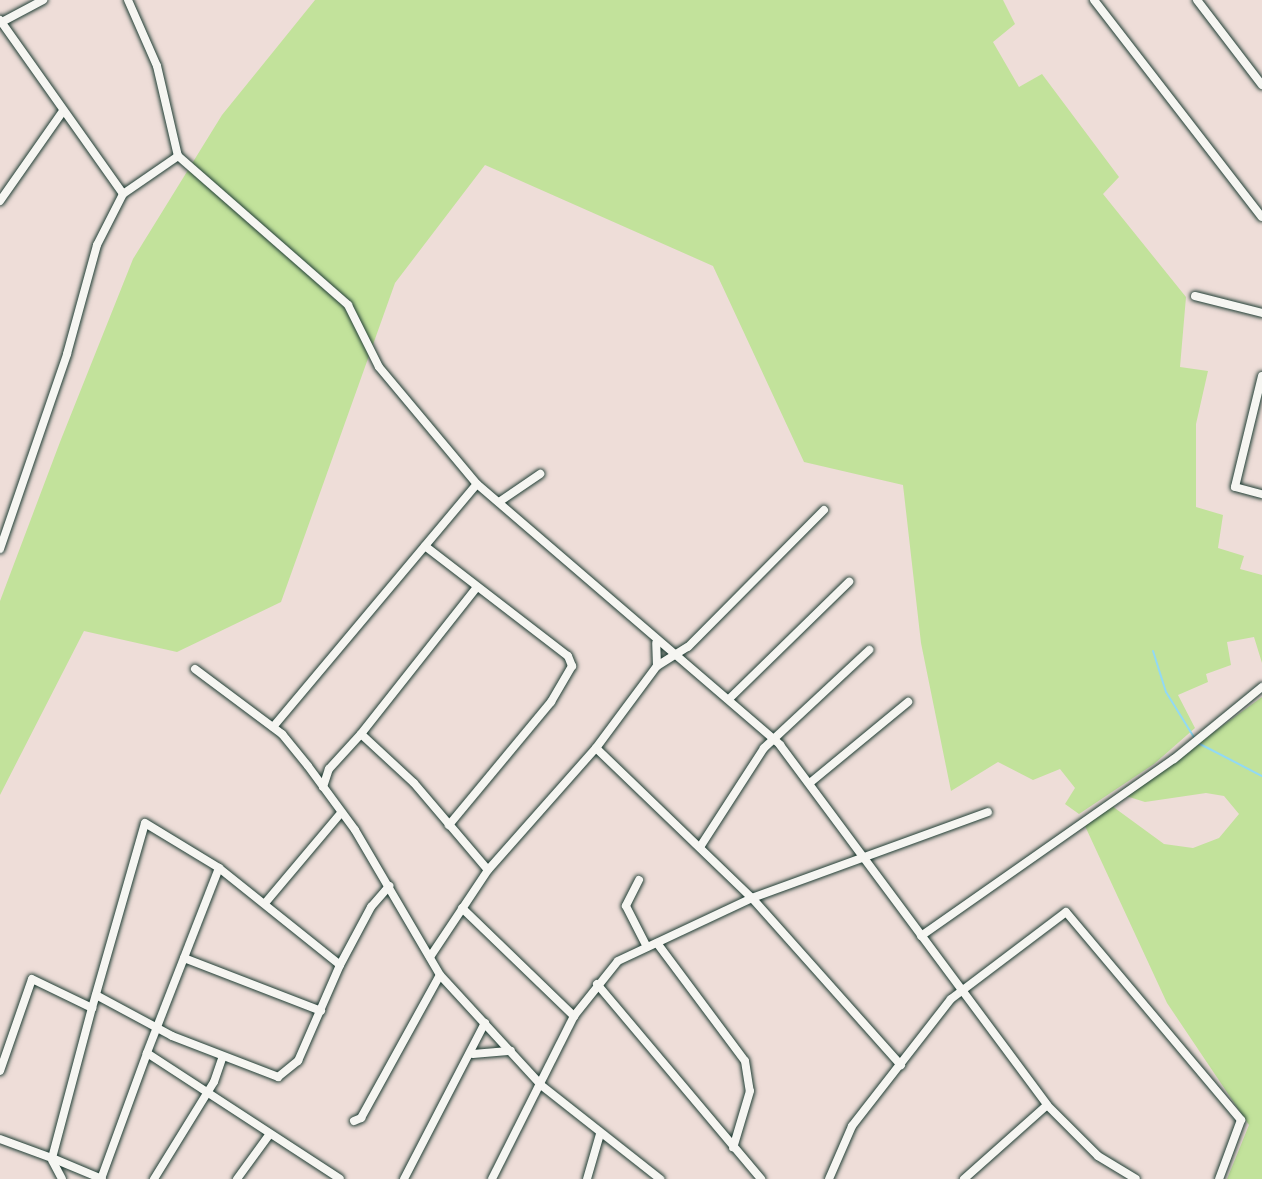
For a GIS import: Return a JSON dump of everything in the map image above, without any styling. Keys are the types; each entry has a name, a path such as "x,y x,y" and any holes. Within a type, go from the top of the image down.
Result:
{"street":[{"path":"43,0 1,22 123,195"},
{"path":"128,0 157,66 178,156 348,305 379,367 477,484 656,643 688,665 774,739 811,782 860,857 1047,1105 1098,1156 1136,1179"},
{"path":"1094,0 1262,217"},
{"path":"1197,0 1262,85"},
{"path":"0,201 63,111"},
{"path":"0,549 67,354 97,245 123,195 178,156"},
{"path":"1195,296 1262,313"},
{"path":"1262,376 1235,487 1262,494"},
{"path":"499,502 540,474"},
{"path":"273,727 477,484"},
{"path":"430,957 488,870 596,748 657,666 688,647 824,510"},
{"path":"425,546 568,656 572,666 551,702 449,825"},
{"path":"729,699 849,582"},
{"path":"323,786 328,769 361,734 477,586"},
{"path":"656,643 657,666"},
{"path":"688,647 688,665"},
{"path":"700,847 774,739 869,650"},
{"path":"195,669 273,727 312,771 389,886 440,975 541,1085 600,1134 660,1179"},
{"path":"921,936 1191,745 1262,687"},
{"path":"811,782 908,702"},
{"path":"361,734 449,825 488,870"},
{"path":"596,748 752,898 901,1065"},
{"path":"312,771 328,769"},
{"path":"492,1179 574,1016 597,984 618,961 752,898 988,812"},
{"path":"266,902 340,814"},
{"path":"62,1179 52,1158 145,823 219,868 266,902 339,965"},
{"path":"0,1139 101,1179 219,868"},
{"path":"639,880 626,906 647,947"},
{"path":"96,994 158,1028 207,1046 222,1059 278,1077 288,1074 321,1011 339,965 371,907 389,886"},
{"path":"462,908 574,1016"},
{"path":"829,1179 852,1126 961,989 1066,912 1241,1120 1241,1131 1219,1179"},
{"path":"657,943 745,1061 750,1091 733,1148"},
{"path":"184,958 321,1011"},
{"path":"354,1120 361,1118 440,975"},
{"path":"0,1071 32,979 92,1008"},
{"path":"597,984 760,1179"},
{"path":"404,1179 473,1054 485,1023"},
{"path":"473,1054 511,1051"},
{"path":"147,1053 205,1094 340,1179"},
{"path":"154,1179 205,1094 222,1059"},
{"path":"964,1179 1047,1105"},
{"path":"586,1179 600,1134"},
{"path":"237,1179 269,1135"}],"green space":[{"path":"315,0 1003,0 1015,24 993,42 1019,87 1042,74 1119,177 1103,194 1186,297 1180,367 1208,371 1196,424 1196,507 1223,515 1218,548 1244,556 1240,569 1262,575 1262,663 1254,637 1227,642 1231,665 1206,674 1208,682 1178,695 1195,728 1154,764 1079,814 1065,804 1075,788 1060,769 1033,780 998,762 951,791 921,643 903,485 804,462 713,266 485,165 395,283 281,602 177,652 84,631 0,795 0,601 60,442 133,259 222,115"},
{"path":"1262,697 1262,1179 1227,1179 1249,1125 1167,1003 1085,826 1112,806 1164,844 1193,848 1219,838 1239,814 1224,796 1206,793 1145,802 1126,796"}],"waterway":[{"path":"1153,651 1166,692 1195,739"},
{"path":"1198,743 1262,776"}]}
